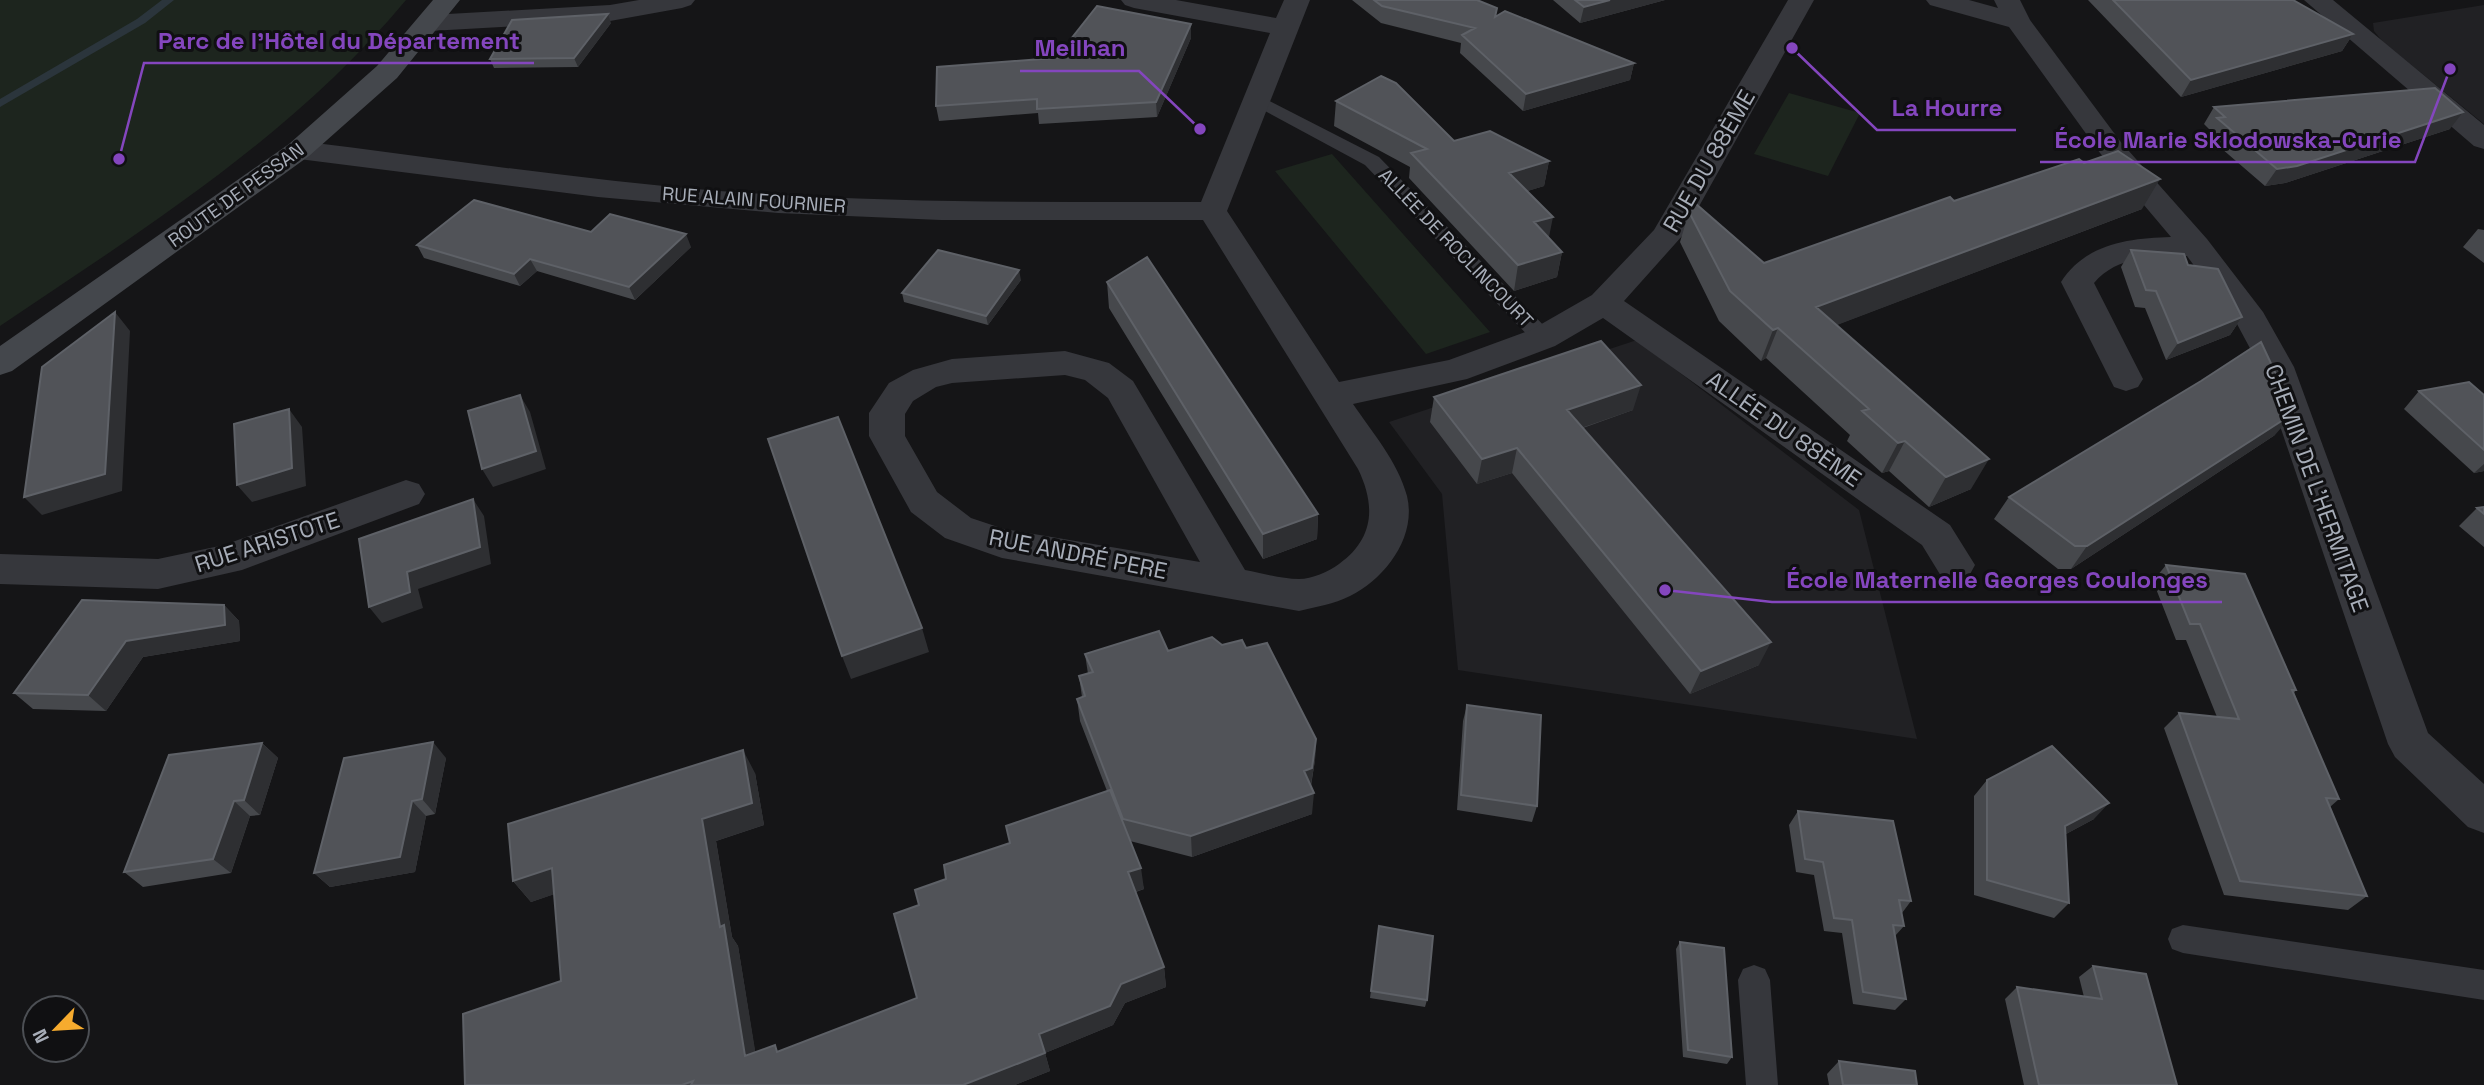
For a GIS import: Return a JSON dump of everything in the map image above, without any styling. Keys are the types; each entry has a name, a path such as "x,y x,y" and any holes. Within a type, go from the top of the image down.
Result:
{"main road":[{"name":"ROUTE DE PESSAN","path":"0,363 299,150 387,72 447,0"}],"street":[{"path":"430,23 610,13 682,0"},
{"path":"1134,0 1286,28"},
{"path":"1297,0 1212,211 1330,396"},
{"name":"RUE DU 88ÈME","path":"1330,396 1455,371 1543,338 1604,303 1667,235 1801,0"},
{"path":"1939,0 2013,10"},
{"path":"2317,0 2484,140"},
{"name":"CHEMIN DE L'HERMITAGE","path":"2013,10 2110,147 2196,246 2251,320 2277,367 2410,744 2484,813"},
{"name":"RUE ALAIN FOURNIER","path":"299,150 634,191 777,204 944,211 1212,211"},
{"path":"2126,379 2077,282 2087,268 2105,256 2122,250 2196,246"},
{"name":"ALLÉE DU 88ÈME","path":"1604,303 1936,535 1955,565"},
{"name":"RUE ANDRÉ PERE","path":"1232,583 1121,390 1097,371 1065,363 952,371 925,378 901,393 887,413 887,436 924,502 958,528 1002,544 1299,595 1335,586 1367,565 1385,541 1391,511 1383,481 1330,396"},
{"name":"RUE ARISTOTE","path":"0,569 158,574 228,559 406,494"}],"lane":[{"name":"ALLÉE DE ROCLINCOURT","path":"1258,100 1372,161 1543,338"},
{"path":"2183,939 2484,985"},
{"path":"1754,980 1762,1085"}],"shaded area":[{"path":"0,0 406,0 362,49 266,137 162,216 0,326"},
{"path":"2484,5 2484,124 2383,42 2374,31 2373,23"},
{"path":"1789,93 1860,113 1828,176 1754,154"},
{"path":"1332,154 1490,332 1426,354 1275,171"},
{"path":"1637,340 1859,510 1917,739 1458,670 1442,494 1389,422"}],"building":[{"path":"1374,0 1477,0 1497,8 1495,17 1505,11 1634,63 1526,94 1462,35 1475,28 1382,6"},
{"path":"1575,0 1610,0 1584,7"},
{"path":"2113,0 2293,0 2353,34 2191,80"},
{"path":"1097,6 1191,24 1156,102 1037,109 1037,99 936,106 937,67 1119,53 1071,39"},
{"path":"608,14 574,58 490,59 512,20"},
{"path":"1381,76 1396,83 1454,141 1490,131 1549,161 1509,173 1553,217 1534,222 1562,252 1518,265 1411,153 1427,149 1336,101"},
{"path":"2435,88 2463,112 2297,166 2277,169 2217,118 2225,117 2214,107"},
{"path":"2118,151 2160,179 1816,307 1989,459 1946,477 1905,441 1898,443 1862,411 1869,409 1778,328 1773,330 1730,291 1689,212 1696,204 1764,263 1950,197 1954,201 2079,159 2084,163"},
{"path":"474,200 591,232 610,214 686,234 629,287 530,259 514,274 417,245"},
{"path":"938,250 1019,270 986,316 902,293"},
{"path":"2131,250 2184,254 2188,265 2218,269 2242,317 2178,343 2156,291 2146,290"},
{"path":"1147,257 1318,514 1263,534 1107,282"},
{"path":"115,312 105,474 24,497 42,367"},
{"path":"1601,341 1641,385 1567,410 1771,642 1701,671 1517,448 1482,459 1434,397"},
{"path":"2261,342 2294,413 2087,546 2075,546 2009,497 2201,381"},
{"path":"2469,382 2484,395 2484,450 2419,391"},
{"path":"520,395 536,451 482,469 468,411"},
{"path":"289,409 292,468 237,485 234,424"},
{"path":"838,417 922,628 842,656 768,439"},
{"path":"473,499 480,547 407,572 410,592 369,607 359,539"},
{"path":"2166,565 2245,574 2296,690 2292,690 2339,799 2326,798 2367,896 2240,881 2179,713 2239,719 2200,624 2190,624"},
{"path":"82,600 224,605 225,625 126,641 88,695 14,693"},
{"path":"1159,631 1168,651 1212,637 1222,645 1242,640 1246,648 1267,643 1316,739 1312,768 1304,771 1314,793 1191,836 1123,819 1077,699 1085,696 1079,676 1093,672 1085,654"},
{"path":"1467,705 1541,715 1537,806 1461,795"},
{"path":"433,742 422,799 412,801 400,857 314,873 344,758"},
{"path":"262,743 244,800 234,801 213,859 124,872 169,755"},
{"path":"2052,746 2109,803 2065,826 2069,903 1987,880 1987,780"},
{"path":"743,750 752,803 702,819 720,927 724,925 745,1056 775,1045 777,1052 917,998 894,914 919,905 915,890 946,879 944,865 1010,843 1006,826 1110,790 1141,868 1128,872 1164,967 1121,984 1110,1006 1039,1034 1045,1053 963,1085 691,1085 693,1081 682,1085 465,1085 463,1014 561,981 552,868 513,881 508,824"},
{"path":"1798,811 1893,821 1911,901 1899,900 1904,926 1893,925 1906,999 1863,992 1852,920 1834,918 1823,862 1805,859"},
{"path":"1379,926 1433,936 1427,1000 1371,991"},
{"path":"1680,942 1724,948 1732,1057 1688,1050"},
{"path":"2093,966 2146,974 2177,1085 2039,1085 2017,987 2102,999"},
{"path":"1839,1061 1915,1071 1917,1085 1843,1085"}],"waterway":[{"path":"0,104 141,21 169,0"}],"place":[{"name":"La Hourre","path":"1792,48"},
{"name":"École Marie Sklodowska-Curie","path":"2450,69"},
{"name":"Meilhan","path":"1200,129"},
{"name":"Parc de l'Hôtel du Département","path":"119,159"},
{"name":"École Maternelle Georges Coulonges","path":"1665,590"}]}
